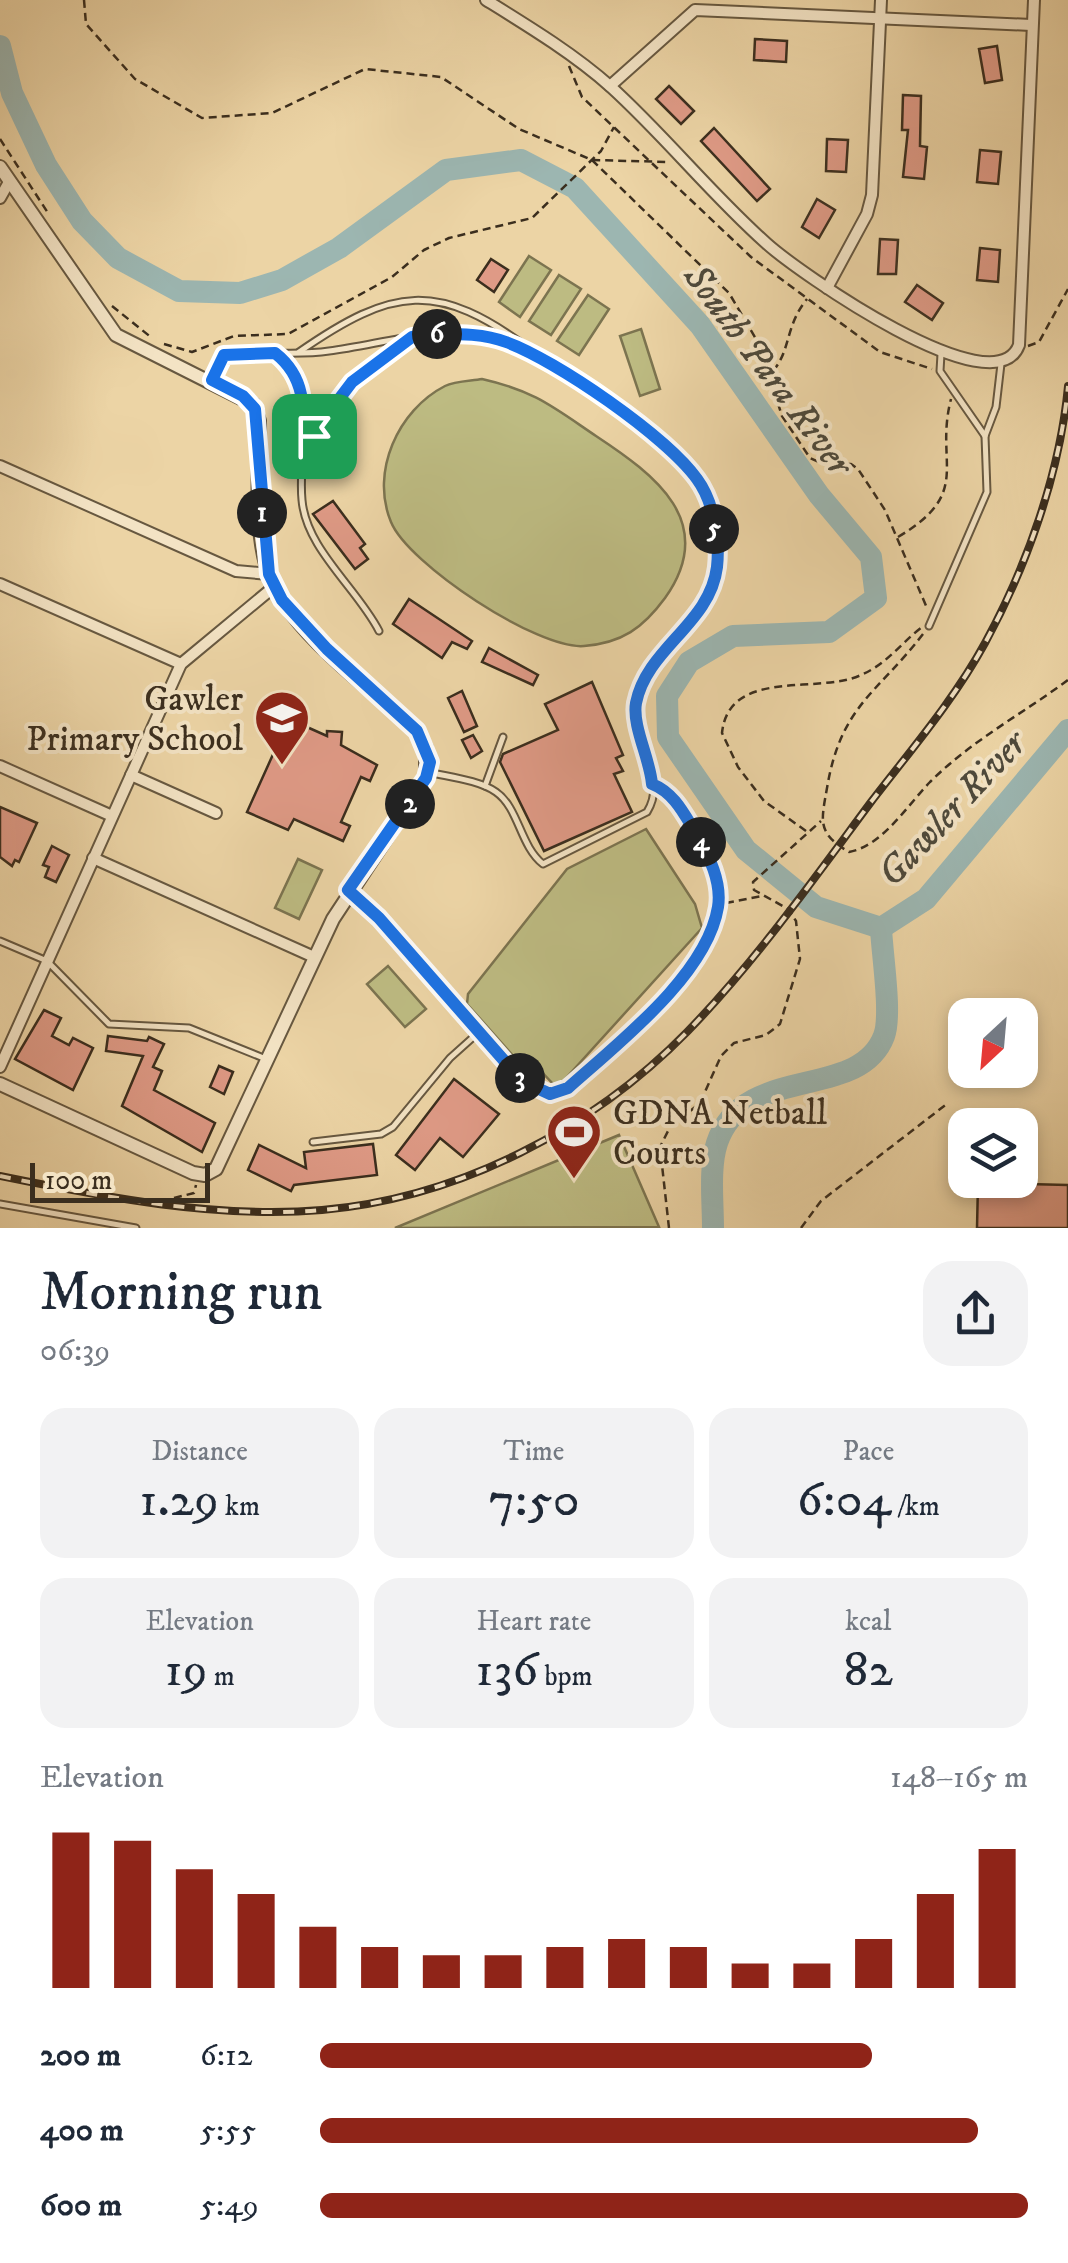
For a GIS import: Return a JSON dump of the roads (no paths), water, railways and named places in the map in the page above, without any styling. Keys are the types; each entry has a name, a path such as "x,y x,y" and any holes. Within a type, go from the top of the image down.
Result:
{"street":[{"path":"486,0 610,86 768,246 827,288 941,354 1001,364 1018,350 1034,0"},
{"path":"827,288 867,214 872,194 881,0"},
{"path":"610,86 695,10 1031,24"},
{"path":"0,167 116,335 243,396 258,416 272,580 327,649 417,731 426,748 428,772 348,890 223,1163 196,1174 0,1084"},
{"path":"0,198 9,182"},
{"path":"0,466 236,571 272,580"},
{"path":"0,1068 182,664 272,580"},
{"path":"0,584 182,664"},
{"path":"0,766 112,816"},
{"path":"131,775 216,813"},
{"path":"93,858 314,958"}],"lane":[{"path":"297,354 346,318 406,300 435,300 471,310 674,456 697,479 712,518 717,544 714,582 693,621 646,678 636,704 652,784 652,806 636,821 543,864 534,856 495,791 428,772"},
{"path":"212,380 224,355 297,354 412,337 472,334 503,340 542,358"},
{"path":"302,448 352,382 412,337"},
{"path":"275,353 290,365 302,389 306,526 379,631"},
{"path":"941,354 940,371 984,436"},
{"path":"928,626 988,492 984,436 996,406 1001,364"},
{"path":"485,787 503,737"},
{"path":"348,890 379,918 522,1081 542,1092 562,1091 663,999 705,942 718,903 716,876 706,851 676,802 652,784"},
{"path":"0,941 47,961 109,1024 189,1028 268,1060"},
{"path":"313,1142 381,1134 393,1128 478,1032"},
{"path":"0,1204 136,1228"}],"waterway":[{"name":"South Para River","path":"0,46 12,93 46,165 82,221 118,258 179,291 240,293 282,280 339,248 446,170 521,160 575,188 700,325 819,495 871,557 876,598 829,632 733,636 689,662 667,696 668,737 746,850 816,907 881,928"},
{"name":"Gawler River","path":"881,928 926,899 1068,730"},
{"path":"713,1228 715,1152 731,1118 751,1101 775,1091 851,1069 871,1056 884,1036 887,999 881,928"}],"railway":[{"path":"0,1176 201,1209 322,1210 373,1203 473,1174 566,1128 609,1099 687,1032 736,978 960,685 985,643 1028,551 1058,452 1068,386"}],"place":[{"name":"Gawler Primary School","path":"282,767"},
{"name":"GDNA Netball Courts","path":"574,1181"}]}
